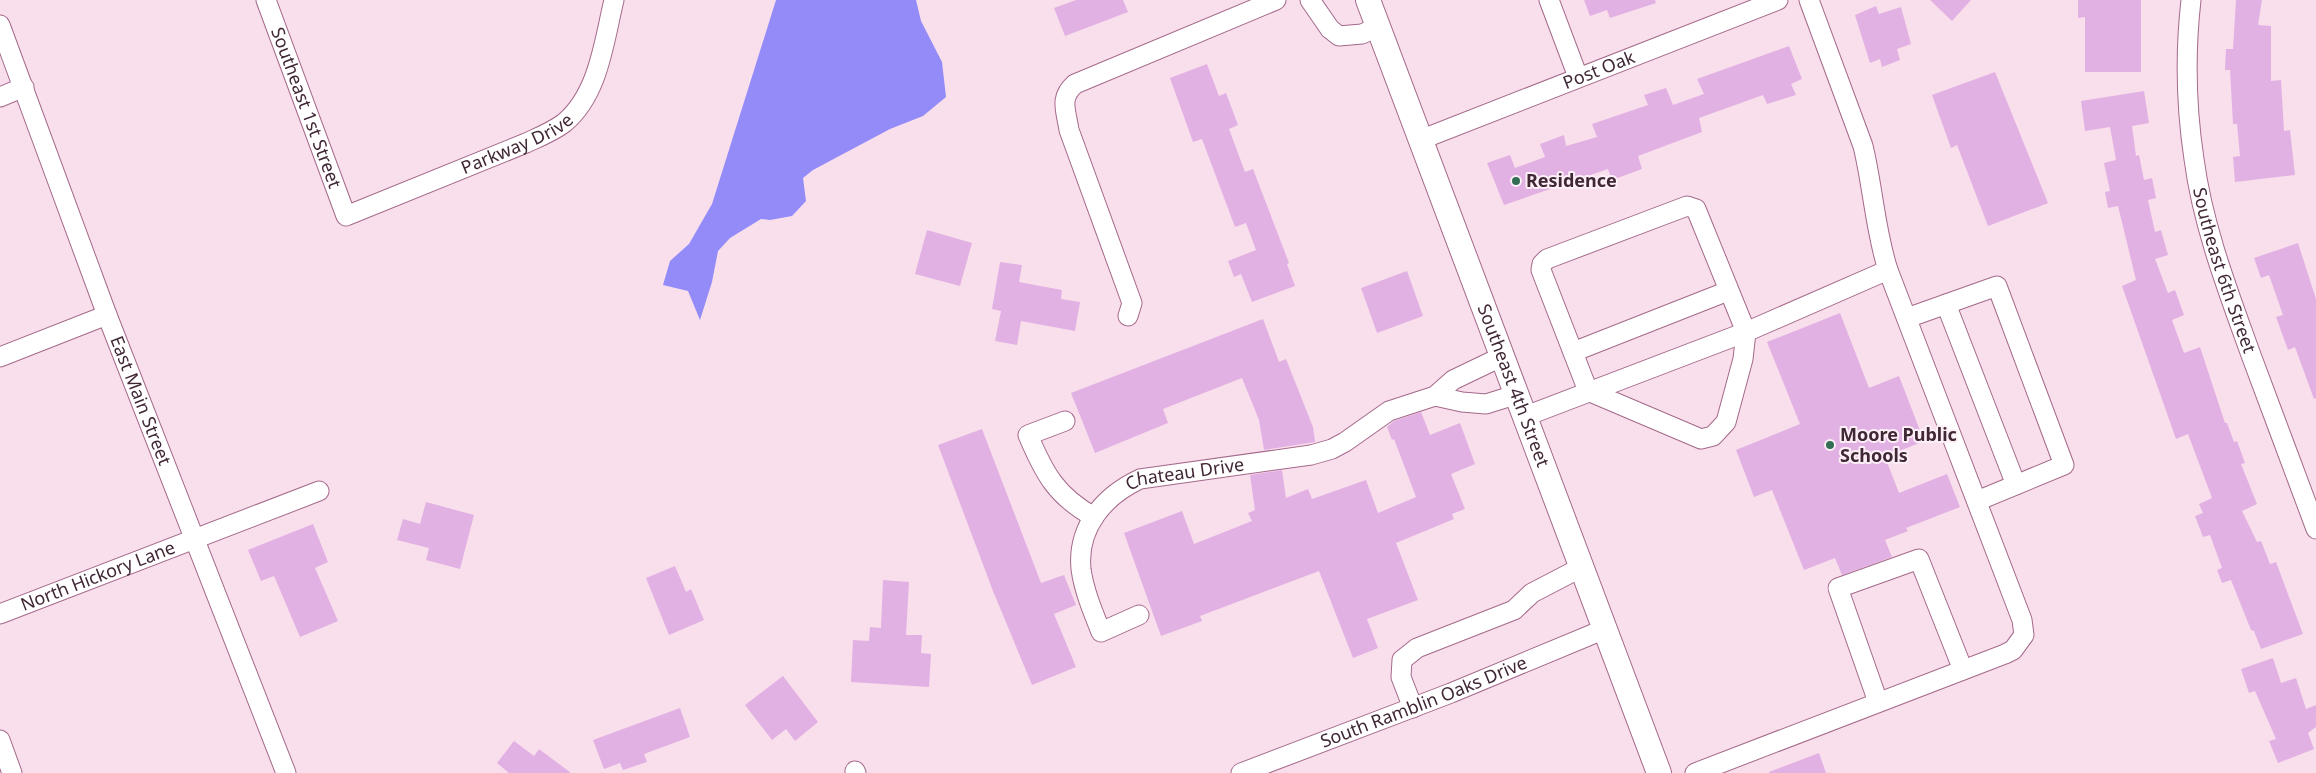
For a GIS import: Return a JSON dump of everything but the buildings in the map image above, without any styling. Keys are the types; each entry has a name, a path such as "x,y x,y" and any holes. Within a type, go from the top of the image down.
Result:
{"main road":[{"name":"Southeast 4th Street","path":"1368,0 1504,356 1659,773"}],"street":[{"name":"Southeast 1st Street","path":"266,0 346,216"},
{"name":"Parkway Drive","path":"346,216 534,139 564,122 578,108 591,86 614,0"},
{"path":"1128,316 1132,304 1069,130 1065,103 1067,92 1075,84 1276,0"},
{"path":"1310,0 1330,29 1339,36 1362,34 1378,28"},
{"path":"1549,0 1578,77"},
{"name":"Post Oak","path":"1420,140 1778,0"},
{"path":"1695,773 2013,650 2024,635 2022,620 1888,270 1882,252 1864,146 1809,0"},
{"name":"Southeast 6th Street","path":"2190,0 2187,55 2188,106 2194,160 2208,228 2224,281 2316,529"},
{"name":"East Main Street","path":"0,25 108,315 286,773"},
{"path":"0,97 24,87"},
{"path":"1692,206 1696,209 1728,291 1746,332 1744,359 1726,422 1713,436 1701,439 1588,391 1541,270 1542,264 1556,256 1692,206"},
{"path":"1526,416 1746,332 1888,270"},
{"path":"1907,318 1997,286 2064,465 1977,501"},
{"path":"1573,352 1728,291"},
{"path":"1946,304 2016,484"},
{"path":"0,357 108,315"},
{"name":"Chateau Drive","path":"1139,615 1101,632 1089,600 1081,568 1084,540 1094,517 1105,500 1121,488 1140,479 1311,455 1332,448 1345,442 1389,411 1435,396 1453,380 1504,356"},
{"path":"1435,396 1462,402 1486,404 1518,394"},
{"path":"1065,421 1028,435 1038,460 1059,491 1073,506 1094,517"},
{"name":"North Hickory Lane","path":"0,614 319,491"},
{"path":"1878,702 1838,588 1919,558 1963,670"},
{"path":"1412,708 1401,677 1402,660 1418,648 1514,610 1532,593 1582,567"},
{"name":"South Ramblin Oaks Drive","path":"1243,773 1412,708 1605,629"},
{"path":"0,740 12,773"}],"shaded area":[{"path":"776,0 916,0 921,21 942,62 946,97 923,116 890,129 813,170 803,178 806,201 792,216 770,220 761,219 730,238 718,251 712,282 700,320 688,291 663,285 670,261 689,244 712,204"}],"place":[{"name":"Residence","path":"1516,181"},
{"name":"Moore Public Schools","path":"1830,445"}]}
